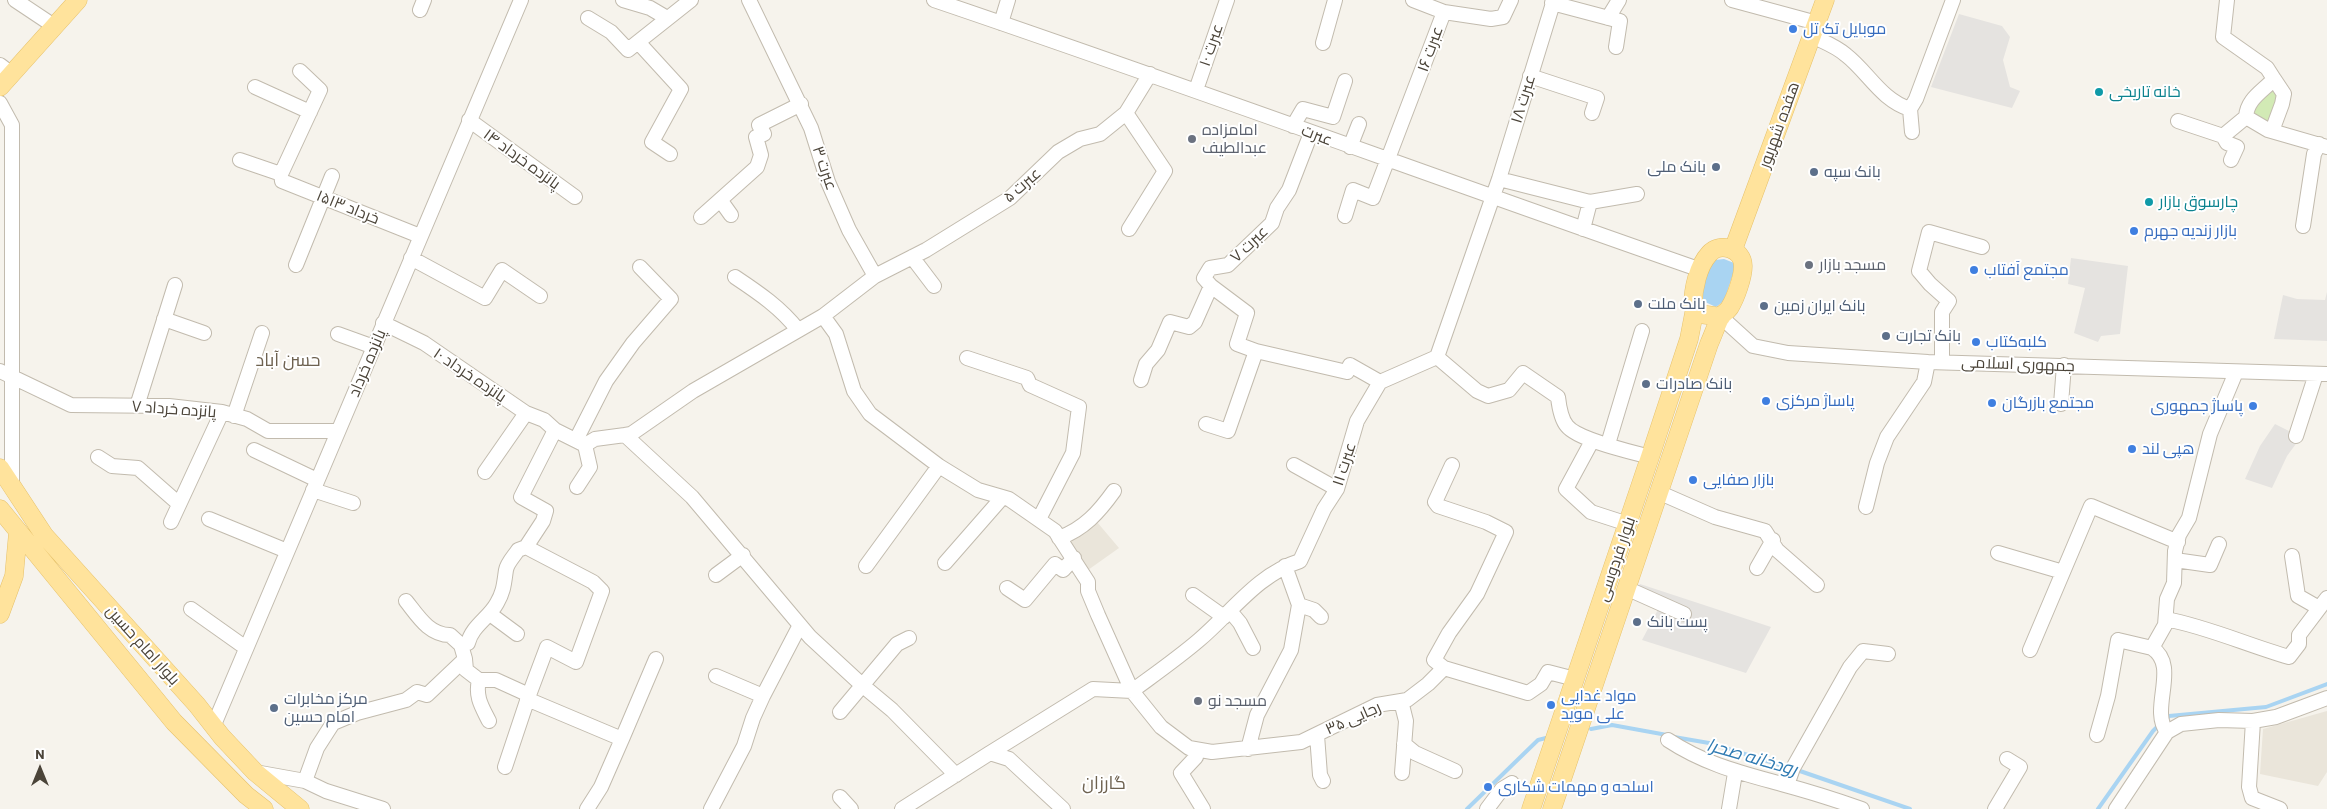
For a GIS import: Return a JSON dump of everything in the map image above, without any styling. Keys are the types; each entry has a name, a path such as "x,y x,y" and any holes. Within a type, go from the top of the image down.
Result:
{"main road":[{"path":"4,75 78,0"},
{"name":"هفده شهریور","path":"1733,250 1825,0"},
{"name":"بلوار فردوسی","path":"1531,809 1689,339 1696,308 1693,305 1693,295 1700,270 1707,255 1717,247 1733,250 1741,257 1743,266 1730,308 1721,317 1658,492 1552,809"},
{"path":"1696,308 1700,314 1709,317 1721,317"},
{"name":"بلوار امام حسین","path":"0,468 44,535 255,772 300,809"},
{"name":"بلوار امام حسین","path":"0,509 174,722 246,794 264,809"},
{"path":"0,614 14,576 18,532"}],"street":[{"path":"15,0 54,26"},
{"name":"پانزده خرداد","path":"213,727 520,0"},
{"path":"623,0 650,8 667,18"},
{"path":"588,18 611,32 628,50 691,0"},
{"name":"عبرت ۳","path":"748,0 801,104 812,128 832,190 849,230 875,276"},
{"name":"عبرت","path":"934,0 1196,90 1350,147 1700,270"},
{"path":"1001,22 1008,0"},
{"name":"عبرت ۱۰","path":"1196,90 1226,0"},
{"path":"1323,43 1335,0"},
{"path":"1413,0 1444,12"},
{"name":"عبرت ۱۶","path":"1346,216 1353,190 1373,198 1444,12 1491,19 1503,17 1511,0"},
{"path":"1608,18 1619,0"},
{"path":"1732,0 1814,30 1846,55 1881,92 1900,106 1910,109"},
{"path":"1912,132 1910,109 1916,99 1954,0"},
{"path":"2227,0 2223,37 2267,68 2284,94 2272,131"},
{"path":"1553,1 1620,21 1616,47"},
{"name":"عبرت ۱۸","path":"1491,197 1500,179 1553,1"},
{"path":"638,42 681,89 652,142 670,154"},
{"path":"240,160 281,174 320,90 300,71"},
{"name":"عبرت ۵","path":"875,276 912,257 1010,198 1058,152 1080,139 1100,134 1126,113 1150,74"},
{"path":"1530,76 1596,98 1592,112"},
{"path":"2246,117 2246,106 2274,79"},
{"path":"1293,126 1303,109 1333,116 1345,81"},
{"path":"255,87 310,112"},
{"path":"0,103 12,125 11,291 6,373 12,487"},
{"path":"702,217 757,167 761,155 756,138 764,134 759,125 801,104"},
{"path":"1126,113 1165,171 1129,229"},
{"path":"2246,117 2272,131 2323,146"},
{"path":"2223,136 2246,117"},
{"name":"پانزده خرداد ۱۴","path":"469,120 575,197"},
{"path":"2178,120 2223,136 2227,143 2237,147 2231,160"},
{"path":"1350,147 1359,124"},
{"name":"عبرت ۷","path":"1211,286 1204,278 1210,268 1228,265 1272,223 1277,208 1289,190 1311,133"},
{"path":"2303,226 2314,154 2323,146"},
{"name":"۱۵خرداد ۱۳","path":"281,174 282,181 420,236"},
{"path":"296,265 332,176"},
{"path":"1500,179 1590,202 1637,194"},
{"path":"1141,380 1146,364 1158,350 1170,322 1190,327 1195,322 1211,286 1246,313 1237,344 1256,351 1347,372 1350,365 1380,382 1437,358 1491,197"},
{"path":"720,201 731,215"},
{"path":"1583,229 1590,202"},
{"path":"1866,507 1877,463 1887,437 1924,382 1935,362 1942,312 1950,300 1930,284 1919,271 1929,232 1982,247"},
{"path":"912,257 934,286"},
{"path":"411,258 485,298 502,270 540,296"},
{"path":"577,487 590,466 580,442 606,381 633,343 671,300 640,267"},
{"path":"580,442 631,434 693,391 823,316 875,276"},
{"path":"735,277 760,293 774,307 782,310 798,330"},
{"path":"138,406 175,285"},
{"path":"823,316 836,334 854,391 870,414 939,466 978,490 1009,499 1055,531 1088,582 1088,591 1132,691 1161,727 1189,748 1196,749 1196,757 1182,773 1202,809"},
{"name":"جمهوری اسلامی","path":"1721,317 1753,346 1788,353 1935,362 2321,374"},
{"path":"164,319 204,333"},
{"name":"پانزده خرداد ۱۰","path":"384,323 424,343 526,413 544,420 555,430 580,442"},
{"path":"1608,444 1642,332"},
{"path":"171,522 228,414 262,333"},
{"path":"338,334 374,347"},
{"path":"1206,424 1228,431 1256,351"},
{"path":"967,358 1027,378 1030,385 1079,407 1073,453 1039,519"},
{"path":"1437,358 1477,391 1488,396 1509,390 1523,373 1558,397 1560,410 1568,427 1592,441 1650,457"},
{"path":"2061,404 2064,365"},
{"path":"2152,648 2165,625 2167,599 2174,583 2178,542 2188,518 2210,434 2236,372"},
{"name":"پانزده خرداد ۷","path":"6,373 71,405 169,406 228,414 268,430 338,430"},
{"path":"2296,436 2321,374"},
{"name":"عبرت ۱۱","path":"1132,691 1197,641 1261,580 1285,566 1300,561 1324,509 1336,489 1358,421 1380,382"},
{"path":"485,472 526,413"},
{"path":"461,646 468,643 470,634 490,614 507,579 506,569 518,550 526,547 543,521 546,511 521,497 555,430"},
{"path":"625,435 692,498 800,625 862,686 892,710 956,775"},
{"path":"1592,441 1566,489 1591,512 1628,524"},
{"path":"254,450 315,485 353,503"},
{"path":"98,457 112,466 138,468 179,504"},
{"path":"1452,465 1435,502 1438,506 1486,522 1506,532 1477,594 1449,632 1434,660 1444,668 1528,693 1541,684 1548,672 1575,679"},
{"path":"866,566 939,466"},
{"path":"1294,466 1336,489"},
{"path":"1060,538 1072,534 1096,515 1114,491"},
{"path":"1658,492 1714,517 1765,531 1777,550 1817,585"},
{"path":"945,563 1001,498"},
{"path":"2030,650 2090,506 2178,542"},
{"path":"209,519 287,551"},
{"path":"1757,568 1772,540"},
{"path":"2175,560 2210,565 2219,544"},
{"path":"505,767 547,647 576,662 602,591 593,582 526,547"},
{"path":"1998,552 2063,572"},
{"path":"716,575 743,556"},
{"path":"2166,619 2209,628 2245,643 2289,657 2298,644 2298,635 2323,603 2298,596 2292,556"},
{"path":"1008,588 1025,600 1055,564 1063,570 1074,558"},
{"path":"1248,749 1257,715 1291,650 1299,605 1285,566"},
{"path":"1626,588 1684,614"},
{"path":"1193,595 1240,623 1253,648"},
{"path":"406,601 432,631 441,636 450,635 461,646 466,670 479,680 496,680 528,697 622,739"},
{"path":"1299,605 1314,610 1321,617"},
{"path":"191,609 246,648"},
{"path":"490,614 517,634"},
{"path":"711,809 744,746 763,696 800,625"},
{"path":"840,712 897,644 910,638"},
{"path":"2097,735 2108,696 2118,640 2152,648 2161,654 2164,664 2163,725 2116,809"},
{"path":"1787,785 1793,768 1850,667 1864,651 1888,654"},
{"path":"305,781 317,748 333,723 357,713 406,700 417,692 427,695 465,659"},
{"path":"587,809 601,787 656,659"},
{"name":"رجایی ۳۵","path":"1196,749 1212,752 1301,742 1377,704 1407,700 1428,684 1444,668"},
{"path":"716,676 763,696"},
{"path":"479,680 478,701 489,722"},
{"path":"902,809 1093,689 1132,691"},
{"path":"2163,725 2219,720 2252,721 2276,718 2327,698"},
{"path":"1401,701 1406,721 1402,773"},
{"path":"2252,721 2249,787 2252,798 2280,809"},
{"path":"1317,735 1320,775 1323,781"},
{"path":"1668,740 1701,760 1735,772 1787,785 1862,809"},
{"path":"1404,744 1415,753 1455,771"},
{"path":"990,753 1009,759 1063,809"},
{"path":"1995,809 2020,767 2007,759"},
{"path":"255,772 305,781 326,791 383,809"},
{"path":"1729,809 1735,772"},
{"path":"1487,809 1502,789 1512,783"},
{"path":"840,797 851,809"}],"shaded area":[{"path":"1959,14 2002,26 2010,37 2003,60 2010,87 2020,91 2012,108 1931,87"},
{"path":"2071,258 2128,266 2120,334 2101,336 2098,342 2074,333 2085,288 2068,284"},
{"path":"2327,292 2327,341 2274,339 2283,295 2297,299 2325,300"},
{"path":"2275,424 2301,437 2287,456 2272,488 2245,479 2260,446"},
{"path":"1097,522 1119,548 1088,570 1070,541"},
{"path":"1640,584 1771,627 1746,673 1642,640 1662,602 1636,592"},
{"path":"2327,711 2327,772 2318,786 2260,774 2263,729"}],"green space":[{"path":"2274,79 2284,94 2272,131 2246,117"}],"water":[{"path":"1724,259 1734,263 1735,268 1724,301 1716,307 1703,301 1703,285 1715,260"}],"waterway":[{"path":"2166,720 2169,716 2266,707 2327,684"},
{"path":"2098,809 2153,731 2160,724"},
{"name":"رودخانه صحرا","path":"1591,729 1612,725 1667,735"},
{"name":"رودخانه صحرا","path":"1674,737 1709,743 1790,768"},
{"name":"رودخانه صحرا","path":"1467,809 1538,740 1546,738"},
{"name":"رودخانه صحرا","path":"1797,770 1910,809"}],"place":[{"name":"موبایل تک تل","path":"1793,29"},
{"name":"خانه تاریخی","path":"2099,92"},
{"name":"امامزاده عبدالطیف","path":"1192,139"},
{"name":"بانک ملی","path":"1716,167"},
{"name":"بانک سپه","path":"1814,172"},
{"name":"چارسوق بازار","path":"2149,202"},
{"name":"بازار زندیه جهرم","path":"2134,231"},
{"name":"مسجد بازار","path":"1809,265"},
{"name":"مجتمع آفتاب","path":"1974,270"},
{"name":"بانک ملت","path":"1638,304"},
{"name":"بانک ایران زمین","path":"1764,306"},
{"name":"بانک تجارت","path":"1886,336"},
{"name":"کلبه‌کتاب","path":"1976,342"},
{"name":"بانک صادرات","path":"1646,384"},
{"name":"پاساژ مرکزی","path":"1766,401"},
{"name":"مجتمع بازرگان","path":"1992,403"},
{"name":"پاساژ جمهوری","path":"2253,406"},
{"name":"هپی لند","path":"2132,449"},
{"name":"بازار صفایی","path":"1693,480"},
{"name":"پست بانک","path":"1637,622"},
{"name":"مسجد نو","path":"1198,701"},
{"name":"مواد غدایی علی موید","path":"1551,705"},
{"name":"مرکز مخابرات امام حسین","path":"274,708"},
{"name":"اسلحه و مهمات شکاری","path":"1488,787"}],"district":[{"name":"حسن آباد","path":"288,360"},
{"name":"گارزان","path":"1104,783"}]}
